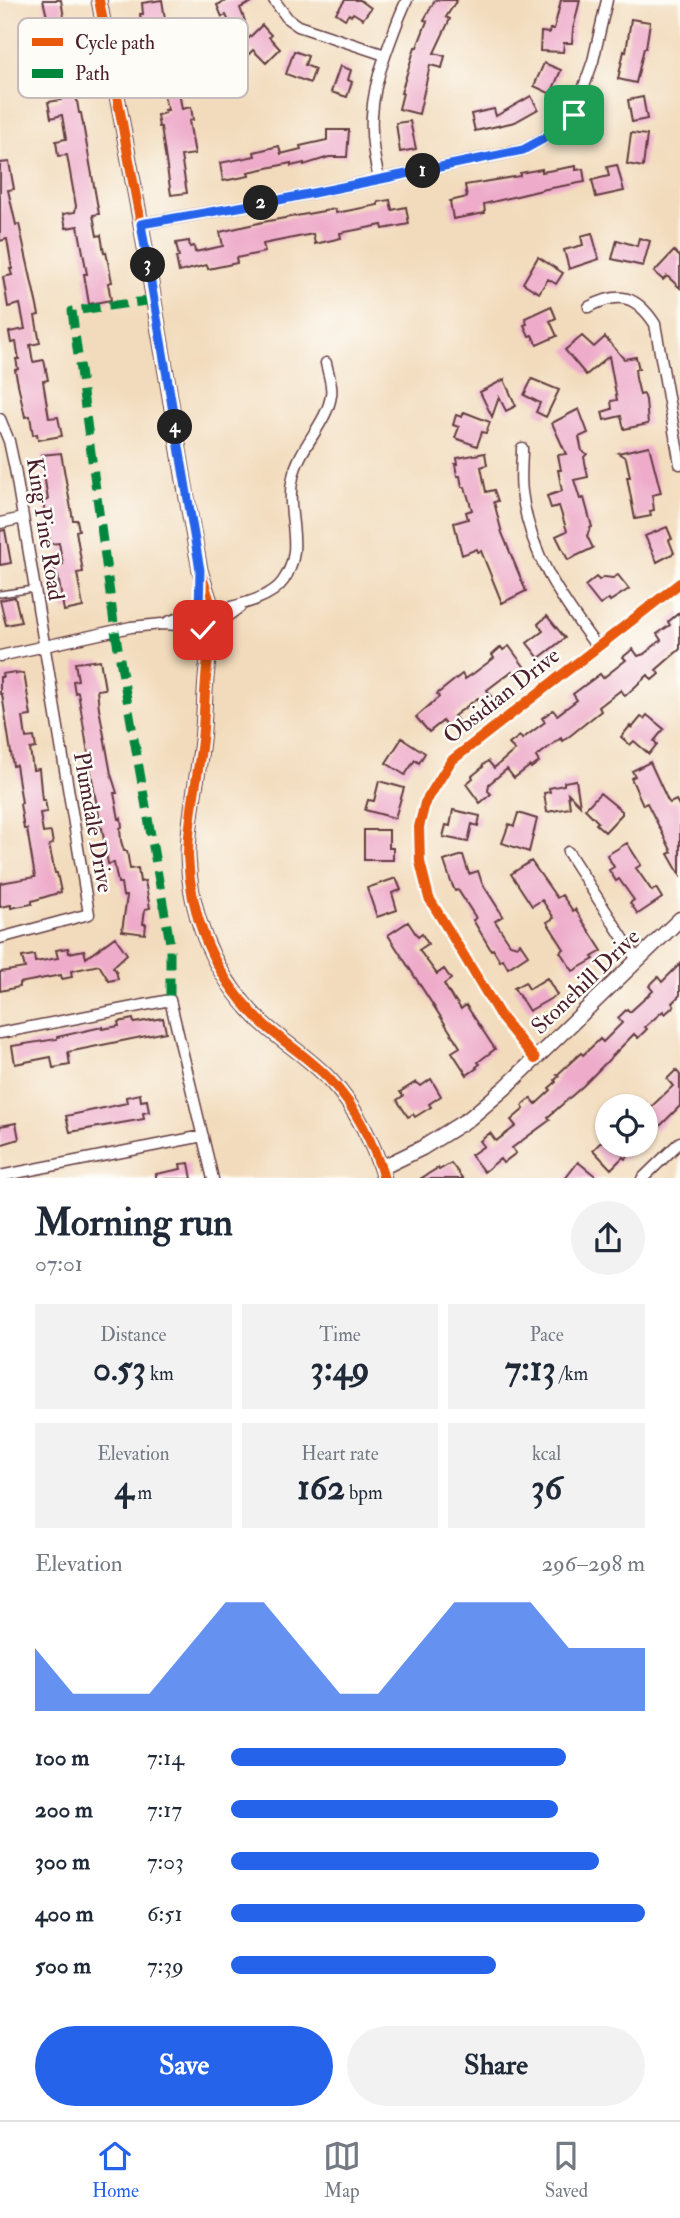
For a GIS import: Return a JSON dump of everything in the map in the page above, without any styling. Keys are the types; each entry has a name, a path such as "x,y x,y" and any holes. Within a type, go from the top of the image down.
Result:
{"street":[{"path":"99,0 102,18"},
{"path":"274,0 288,19 298,26 385,55"},
{"path":"379,179 373,149 373,93 407,0"},
{"path":"141,224 523,150 574,115 598,43 607,0"},
{"path":"117,98 207,619 203,641 208,659 202,739 188,856 196,914 207,945 222,974 247,1008 330,1079 352,1106 383,1173"},
{"path":"589,307 605,299 629,298 645,308 655,324 680,464"},
{"path":"0,656 123,629 207,619 264,596 282,584 293,563 296,539 292,520 292,481 298,459 323,418 332,394 326,363"},
{"name":"King Pine Road","path":"0,419 9,440 43,647"},
{"path":"522,448 521,488 526,520 537,554 575,618 597,647"},
{"path":"0,523 23,518"},
{"name":"Obsidian Drive","path":"535,1059 501,1017 429,898 421,862 419,827 425,803 451,761 680,583"},
{"name":"Plumdale Drive","path":"0,938 89,914 43,647"},
{"path":"568,852 638,960"},
{"name":"Stonehill Drive","path":"383,1173 470,1118 505,1088 680,919"},
{"path":"0,1032 170,1000 213,1178"},
{"path":"0,1176 202,1136"},
{"path":"642,1178 680,1142"}],"lane":[{"path":"0,594 34,589"}],"building":[{"path":"43,0 61,0 64,18 47,18"},
{"path":"162,0 165,18 141,18 142,3"},
{"path":"228,0 256,0 240,8 244,18 227,18 226,15 222,17 217,5"},
{"path":"345,0 360,0 371,8 363,19 353,13 345,19 336,13"},
{"path":"435,0 457,0 446,17 450,19 434,53 445,56 442,68 430,65 419,114 399,109 401,93 415,47 427,21 424,20"},
{"path":"561,0 580,0 572,43 564,43 563,52 540,51 541,32 549,33 550,29 554,29"},
{"path":"631,19 650,22 636,83 618,79 624,51 626,52"},
{"path":"262,25 280,49 266,63 253,50 248,55 248,39"},
{"path":"294,51 308,56 305,65 315,69 310,83 286,74"},
{"path":"544,63 561,70 551,94 534,86"},
{"path":"340,66 351,70 348,80 352,82 347,97 331,92"},
{"path":"531,96 538,109 515,122 475,131 471,114 494,109 496,116"},
{"path":"643,97 647,119 632,122 628,100"},
{"path":"76,98 81,113 99,214 93,215 97,236 101,235 104,253 106,252 112,282 108,283 111,300 89,304 84,274 87,274 78,226 66,228 63,214 75,212 76,206 67,155 58,156 56,141 66,139 62,115 51,118 48,102"},
{"path":"164,98 180,98 182,109 191,107 193,120 189,121 195,154 181,156 187,193 171,195 157,115 168,110"},
{"path":"410,121 416,149 400,152 396,123"},
{"path":"327,130 349,130 347,157 329,157 304,165 291,166 291,163 248,172 249,176 223,181 220,163 255,156 254,152 279,146 281,154 301,149 300,146 327,140"},
{"path":"631,133 647,135 643,167 627,164"},
{"path":"9,162 14,189 8,190 16,225 19,224 39,315 35,316 40,343 30,345 33,362 44,360 48,380 43,381 49,418 58,417 62,436 38,440 37,434 33,435 30,416 25,417 15,370 18,369 16,359 19,359 16,342 11,343 9,332 25,329 20,304 8,307 3,277 12,275 12,269 7,239 0,241 0,163"},
{"path":"617,165 624,191 596,197 592,180 609,176 607,167"},
{"path":"576,166 576,170 583,169 585,182 484,204 485,213 453,219 450,201 467,197 465,185 520,176 520,173 542,169 542,172"},
{"path":"390,200 392,210 406,207 409,224 383,229 382,225 340,233 341,238 315,244 313,234 263,244 265,252 236,258 237,263 208,269 207,265 179,272 176,243 189,241 195,252 223,246 220,232 335,209 336,213"},
{"path":"592,233 599,259 569,269 564,250 583,245 581,236"},
{"path":"639,238 650,241 643,266 612,259 617,240 637,246"},
{"path":"674,251 680,257 680,288 667,276 663,280 654,272"},
{"path":"538,257 563,273 556,284 548,279 539,293 523,283"},
{"path":"551,306 556,318 550,321 557,336 537,345 524,325 527,324 525,318"},
{"path":"582,336 594,347 605,337 624,359 636,357 639,369 635,369 636,378 640,395 644,394 646,400 648,424 624,429 621,416 604,420 602,412 612,409 611,401 617,400 609,356 586,375 565,350"},
{"path":"505,379 516,406 506,411 499,397 492,417 480,392"},
{"path":"532,379 559,390 546,417 536,412 540,403 524,395"},
{"path":"579,409 588,433 579,437 582,451 587,454 584,457 588,477 574,480 580,499 584,498 592,527 587,536 593,548 568,560 556,536 567,531 559,506 551,508 547,496 562,491 558,455 566,454 552,423"},
{"path":"464,412 490,422 486,433 482,432 477,446 455,438 459,427 453,425 456,415 462,417"},
{"path":"649,446 661,493 652,495 654,510 650,511 651,516 635,519 626,458 618,453"},
{"path":"61,453 73,520 77,520 79,530 76,531 83,572 77,573 83,607 64,611 54,566 63,564 59,543 50,544 43,501 48,500 41,455"},
{"path":"485,453 487,465 481,467 486,492 494,490 498,501 494,502 502,533 526,591 502,603 481,551 478,552 477,549 462,555 454,523 468,519 466,512 472,510 465,487 462,487 460,476 457,476 457,458"},
{"path":"667,527 674,553 657,562 645,536"},
{"path":"5,530 11,563 0,565 0,531"},
{"path":"618,575 629,589 600,605 585,586 596,577 599,580"},
{"path":"15,597 21,622 6,625 0,600"},
{"path":"680,612 680,649 656,670 659,674 652,680 648,675 625,696 621,690 599,707 601,711 571,735 563,741 561,738 536,757 539,762 531,768 530,766 514,778 507,769 489,784 488,791 491,794 480,803 466,784 482,766 488,761 494,768 515,750 509,744 520,736 522,739 545,722 542,718 553,710 557,715 577,700 573,694 600,674 603,678 626,660 623,657 633,649 638,656 644,654 661,640 657,634 670,625 668,622"},
{"path":"547,616 565,638 539,658 527,643 543,631 538,624"},
{"path":"509,646 526,669 516,676 512,671 487,690 491,696 482,703 478,698 454,716 458,721 449,728 443,721 429,732 416,717 439,697 437,694 462,674 465,679 474,673 494,658 492,655 501,647 503,650"},
{"path":"100,660 105,689 97,690 99,708 117,793 114,793 119,819 121,818 121,841 124,851 127,851 130,869 138,868 140,882 145,881 150,908 145,909 145,934 122,931 127,896 123,896 114,863 108,864 98,819 78,692 75,693 73,681 78,680 75,663"},
{"path":"24,673 31,716 23,717 26,738 34,737 36,748 30,749 33,770 39,769 42,800 45,800 47,812 40,813 43,833 51,832 53,844 49,845 61,892 32,901 32,904 11,908 11,905 0,907 0,883 35,877 27,829 24,829 16,765 13,766 0,694 2,674"},
{"path":"647,715 664,729 654,741 657,744 649,754 634,741 630,745 621,737 630,726 632,728 641,717 644,719"},
{"path":"402,738 425,753 419,763 415,760 405,775 386,763"},
{"path":"650,762 668,801 670,803 676,800 680,807 680,875 668,854 672,852 647,803 643,805 631,778 635,776 632,771"},
{"path":"576,780 580,805 568,793 570,808 547,812 544,793 550,792 549,788"},
{"path":"379,781 404,788 395,818 365,810 368,800 374,801"},
{"path":"600,793 622,811 605,832 585,809"},
{"path":"453,810 480,816 478,826 472,824 468,842 443,837 446,825 450,826"},
{"path":"518,813 537,819 529,852 502,843 509,824 514,826"},
{"path":"364,830 389,830 389,848 393,848 393,860 364,860"},
{"path":"627,843 641,865 636,868 652,891 656,888 662,898 638,914 630,903 634,900 609,870 614,867 607,855"},
{"path":"463,855 469,874 478,871 482,883 503,916 495,921 510,944 517,946 520,943 528,955 508,968 503,959 500,961 493,949 491,950 473,920 476,918 451,882 444,861"},
{"path":"531,861 557,898 562,895 573,911 575,909 602,951 573,971 560,952 564,949 547,922 554,918 542,900 532,906 511,874"},
{"path":"396,878 401,890 392,893 397,910 377,917 367,888"},
{"path":"408,922 418,937 422,934 428,944 419,950 437,974 444,969 451,979 444,984 454,1001 461,1009 466,1005 495,1049 467,1075 452,1052 460,1047 388,935"},
{"path":"115,937 127,954 113,967 118,979 109,981 99,965 71,971 72,977 62,979 61,975 19,983 19,987 0,991 0,972 25,968 22,957 34,955 35,962 58,958 56,950 68,948 69,953 84,950 86,958"},
{"path":"680,964 680,995 672,1003 674,1006 665,1014 663,1011 645,1027 647,1029 638,1038 634,1034 548,1117 550,1120 512,1148 516,1153 503,1163 500,1159 484,1172 471,1155 484,1146 480,1141 490,1133 496,1141 516,1126 511,1120 524,1109 522,1106 531,1098 536,1104 551,1090 549,1088 556,1082 559,1076 557,1075 600,1039 603,1042 622,1023 618,1018 627,1009 630,1012 653,991 649,986 658,977 662,982"},
{"path":"547,978 557,995 529,1011 514,988 525,982 529,989"},
{"path":"163,1018 166,1032 68,1052 70,1065 53,1068 51,1057 15,1064 12,1046 57,1039 102,1027 119,1026 118,1022 133,1019 134,1023"},
{"path":"676,1070 680,1075 680,1106 658,1128 658,1100 673,1086 667,1079"},
{"path":"431,1079 441,1096 429,1104 431,1107 415,1117 413,1114 408,1117 397,1100 403,1096 400,1092 416,1082 421,1086"},
{"path":"140,1094 141,1101 147,1100 149,1112 143,1113 144,1119 70,1132 66,1116 127,1103 126,1097"},
{"path":"16,1123 19,1139 0,1145 0,1126"},
{"path":"600,1157 623,1157 611,1169"},
{"path":"578,1162 598,1178 566,1178"},
{"path":"189,1163 192,1178 156,1178 156,1174 181,1169 180,1164"},
{"path":"451,1163 462,1178 422,1178 438,1168 439,1170"}],"marked path":[{"path":"153,300 72,311 115,631 170,943 170,1000"}],"cycle path":[{"path":"99,0 102,18"},
{"path":"117,98 200,570 212,608"},
{"path":"535,1059 501,1017 429,898 420,862 419,827 425,803 451,761 680,583"},
{"path":"214,628 188,842 193,897 204,937 222,974 247,1007 321,1071 340,1091 370,1140 384,1178"}],"route":[{"path":"203,630 195,623 199,610 200,570 141,224 279,200 523,150 543,139 574,115"}]}
